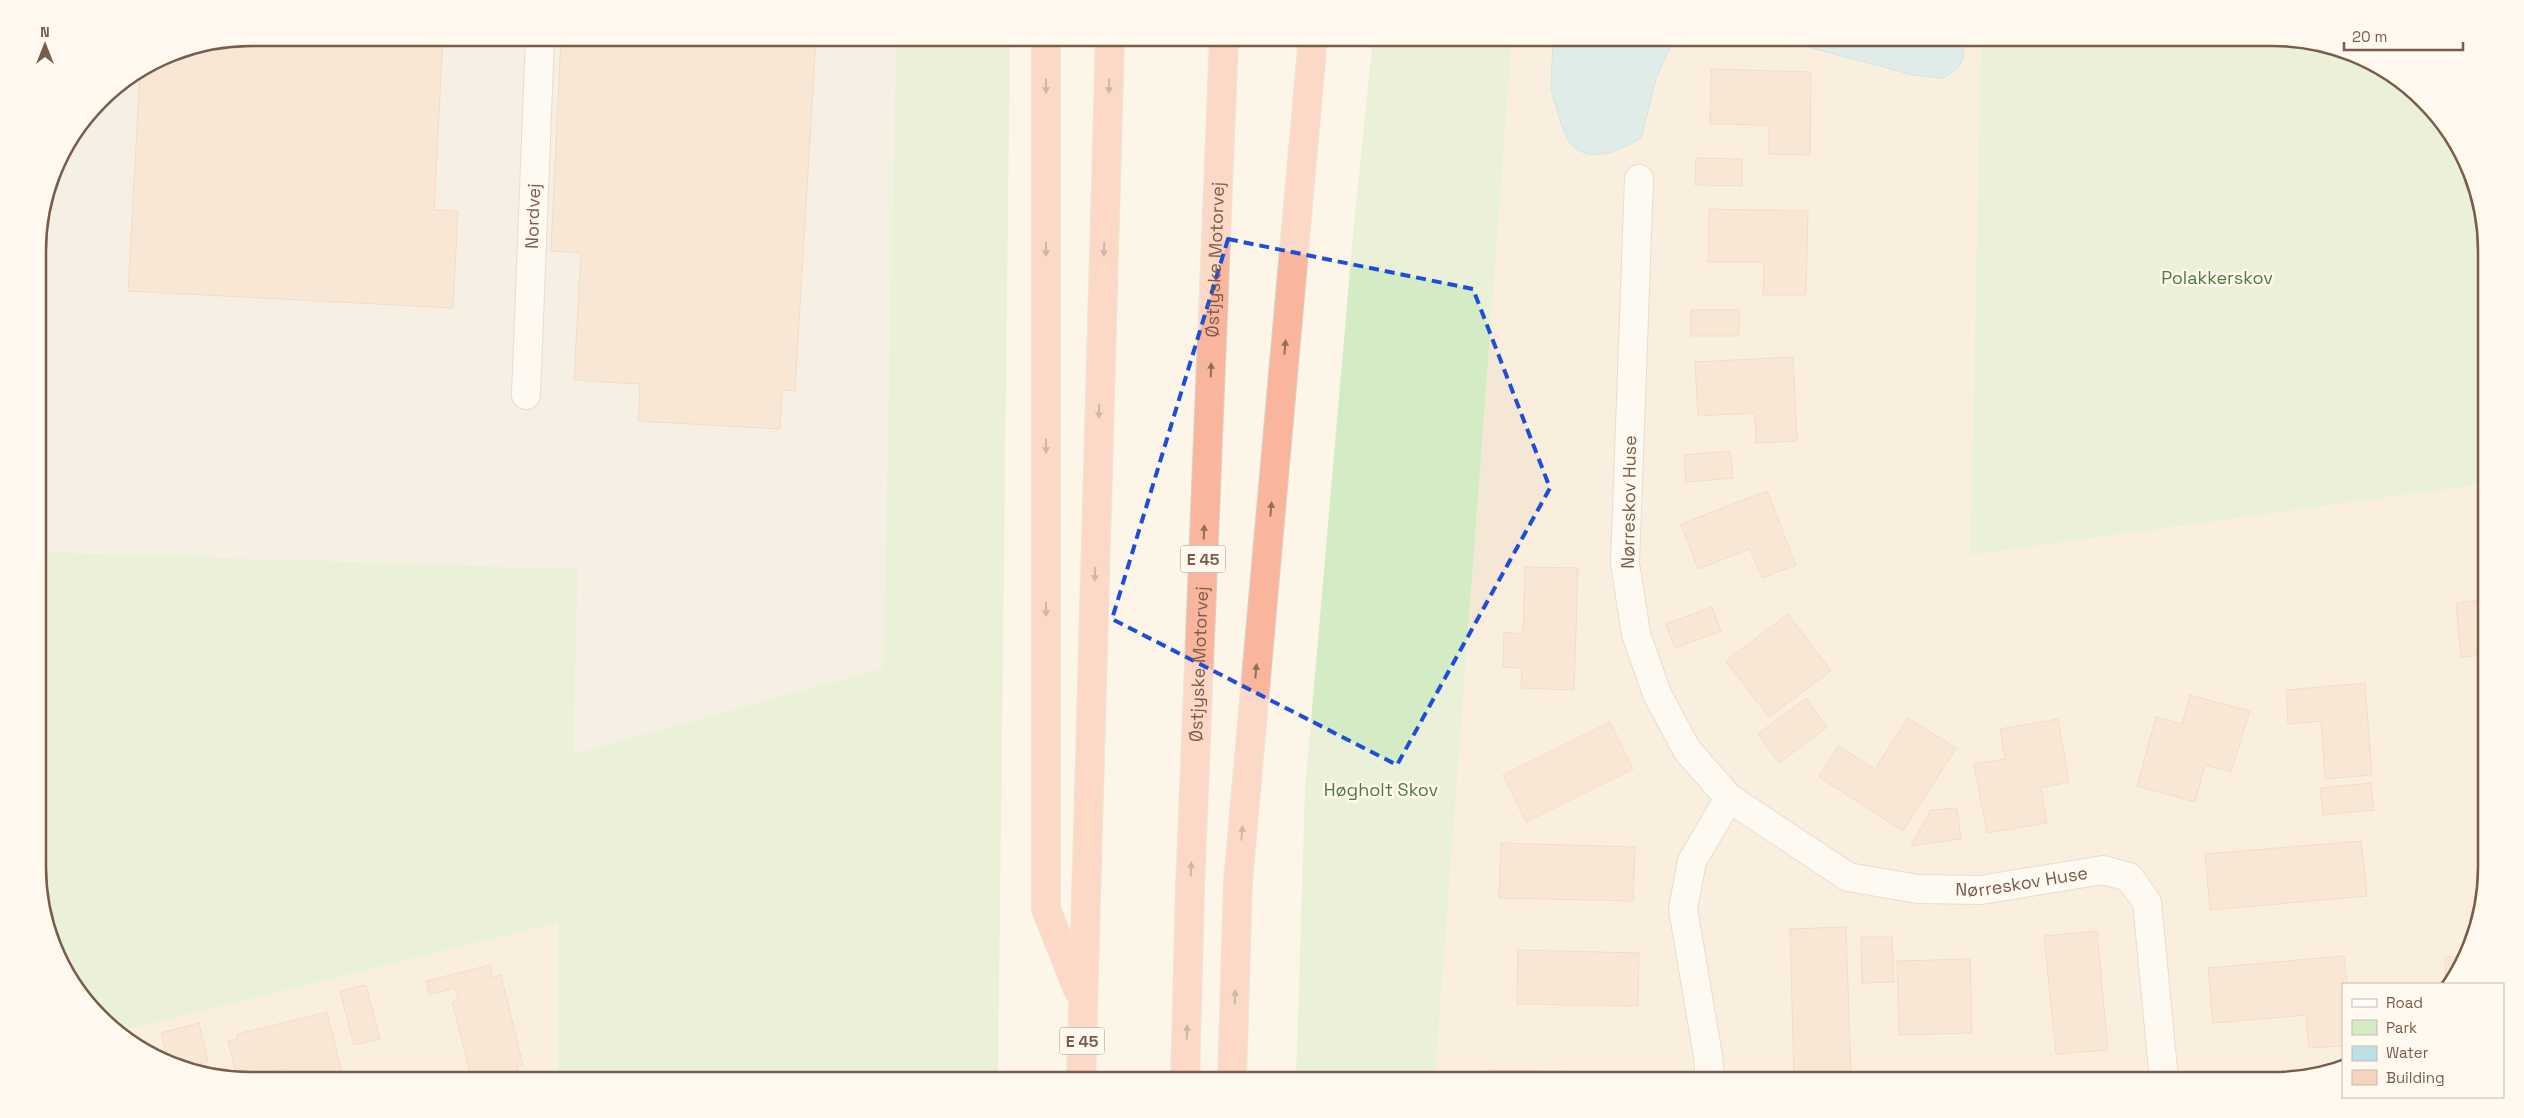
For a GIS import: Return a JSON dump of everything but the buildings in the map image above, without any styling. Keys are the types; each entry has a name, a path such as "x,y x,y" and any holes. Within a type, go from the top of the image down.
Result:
{"highway":[{"path":"1046,46 1046,909 1082,1002"},
{"name":"E 45","path":"1081,1072 1110,46"},
{"name":"Østjyske Motorvej","path":"1185,1072 1190,889 1224,46"},
{"path":"1232,1072 1238,881 1312,46"}],"street":[{"name":"Nordvej","path":"526,395 540,46"},
{"name":"Nørreskov Huse","path":"1639,179 1625,563 1636,634 1657,694 1687,750 1729,798 1848,877 1918,889 1980,890 2103,870 2129,877 2147,902 2163,1072"},
{"path":"1709,1072 1683,909 1692,861 1729,798"}],"highlighted area":[{"path":"1228,239 1473,289 1550,488 1397,765 1112,619"}],"shaded area":[{"path":"251,46 896,46 883,668 573,754 578,569 46,552 46,251 48,225 53,198 67,161 81,137 106,106 137,81 161,67 185,57 211,50"},
{"path":"1511,46 1981,46 1970,555 2478,485 2478,867 2471,920 2457,957 2442,983 2342,983 2342,1060 2313,1068 2273,1072 1436,1072"},
{"path":"558,923 558,1072 251,1072 225,1070 185,1061 161,1051 127,1030"}],"green space":[{"path":"896,46 1010,46 998,1072 558,1072 558,923 127,1030 106,1012 81,981 67,957 57,933 50,907 46,867 46,552 578,569 573,754 883,668"},
{"name":"Høgholt Skov","path":"1372,46 1511,46 1436,1072 1296,1072 1305,790 1354,224"},
{"name":"Polakkerskov","path":"1981,46 2273,46 2299,48 2326,53 2363,67 2387,81 2418,106 2443,137 2457,161 2467,185 2474,211 2478,251 2478,485 1970,555"}],"water":[{"path":"1553,46 1670,46 1656,79 1641,138 1618,150 1592,154 1584,153 1573,146 1567,138 1558,114 1551,82"},
{"path":"1804,46 1964,46 1963,58 1957,69 1944,78 1913,75"}]}
